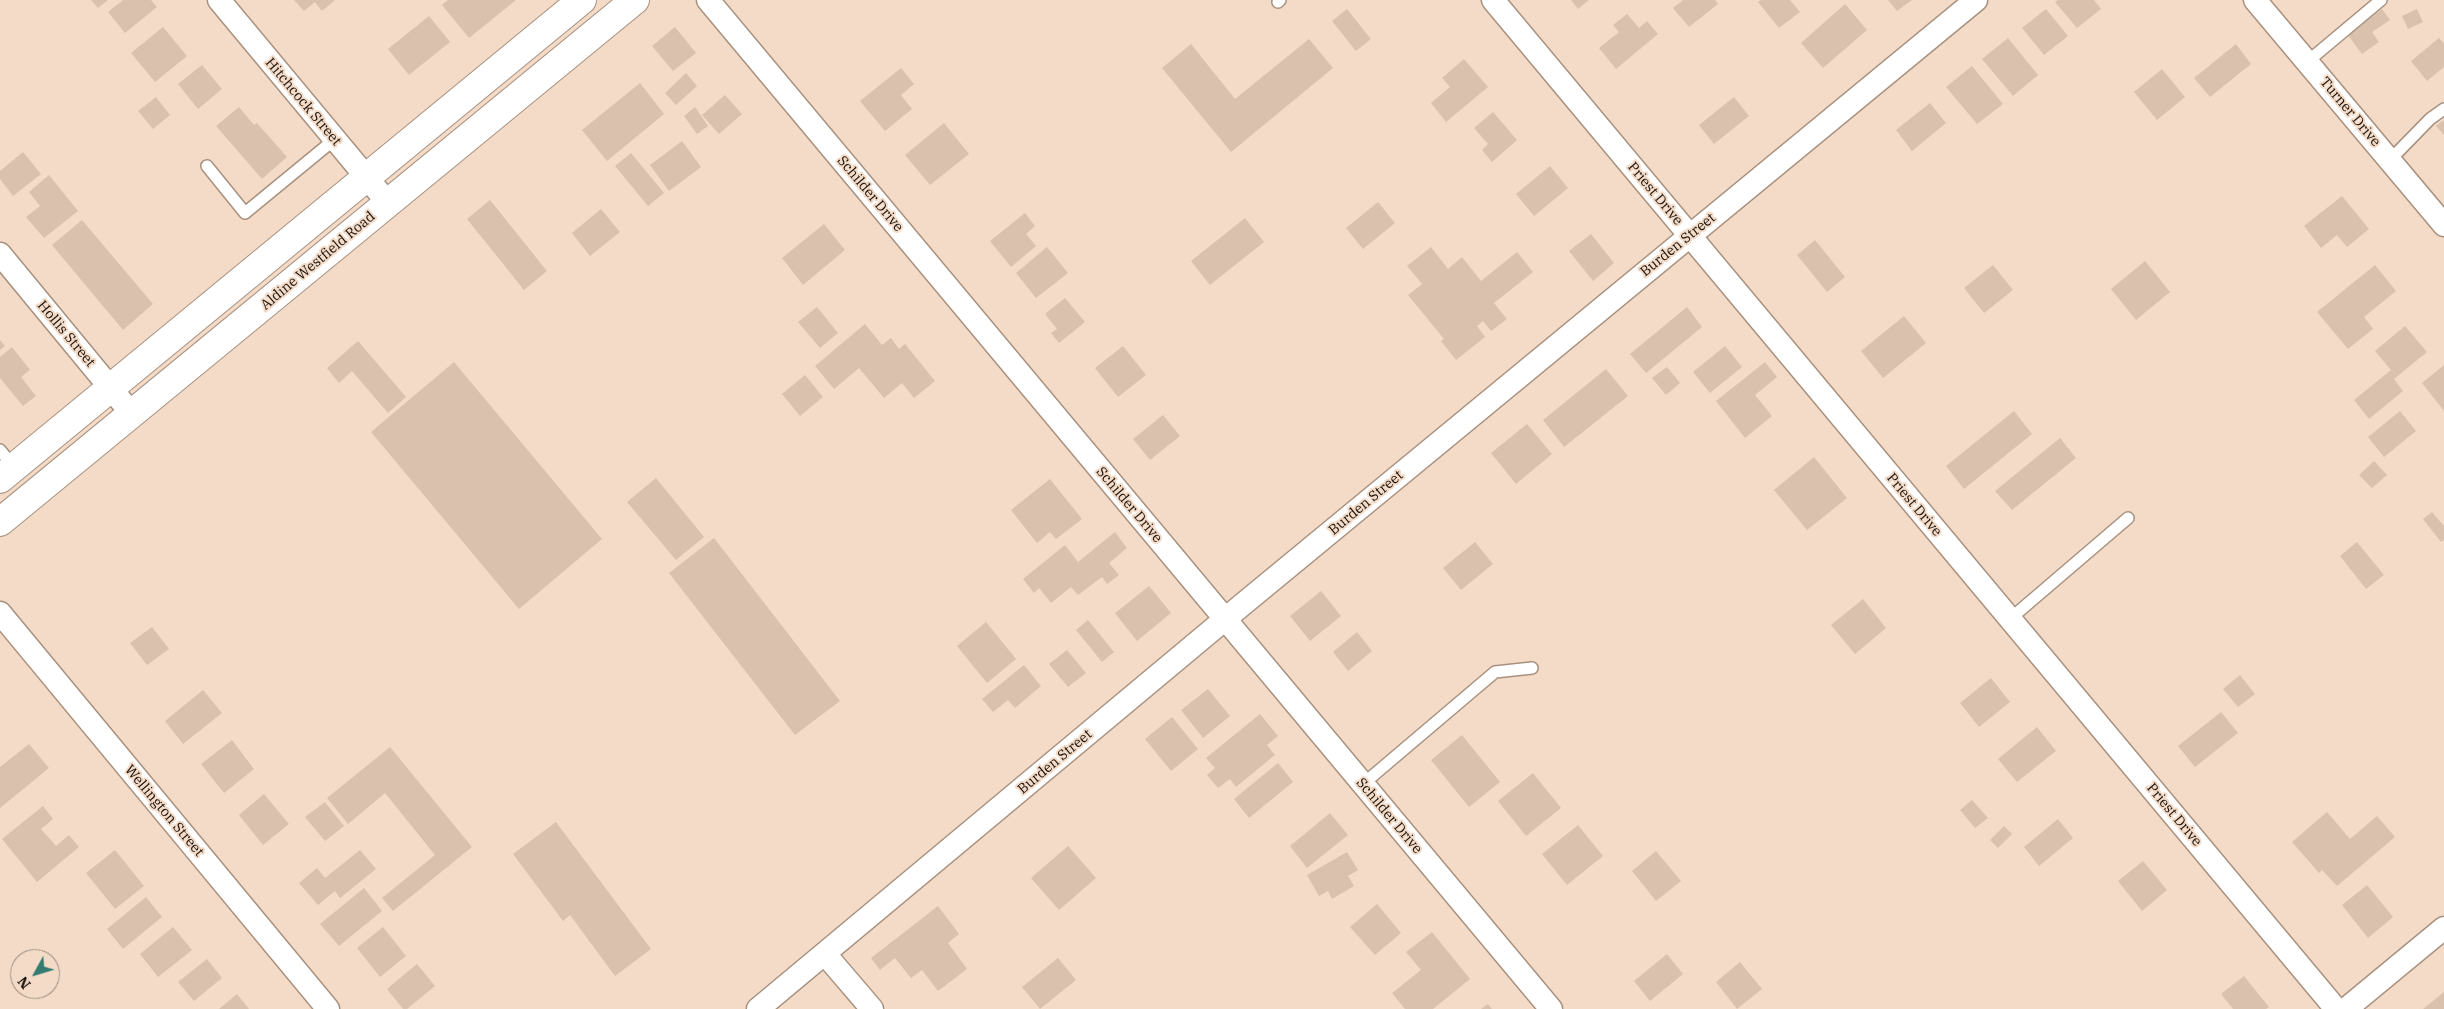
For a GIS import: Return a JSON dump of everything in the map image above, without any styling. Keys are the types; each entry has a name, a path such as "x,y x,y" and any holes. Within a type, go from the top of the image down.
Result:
{"main road":[{"path":"5,465 110,388 582,0"},
{"name":"Aldine Westfield Road","path":"0,522 635,0"},
{"path":"227,293 248,319"}],"street":[{"name":"Hitchcock Street","path":"219,0 388,204"},
{"name":"Schilder Drive","path":"708,0 1224,620 1551,1009"},
{"name":"Priest Drive","path":"1493,0 2336,1009"},
{"name":"Burden Street","path":"758,1009 1224,620 1976,0"},
{"name":"Turner Drive","path":"2255,0 2390,160 2442,217"},
{"name":"Hollis Street","path":"0,254 132,414"},
{"name":"Wellington Street","path":"0,613 328,1009"},
{"path":"2346,1009 2444,928"},
{"path":"825,954 872,1009"}],"lane":[{"path":"2307,62 2381,0"},
{"path":"2390,160 2430,120 2444,109"},
{"path":"207,166 245,213 334,140"},
{"path":"2010,619 2128,518"},
{"path":"1363,784 1496,672 1532,668"}],"building":[{"path":"91,0 108,0 98,8"},
{"path":"123,0 151,0 157,7 125,33 108,12"},
{"path":"294,0 335,0 322,11 315,2 304,11"},
{"path":"448,0 516,0 469,38 442,5"},
{"path":"1571,0 1589,0 1578,9"},
{"path":"1683,0 1715,0 1718,4 1689,27 1673,8"},
{"path":"1761,0 1790,0 1800,12 1779,28 1758,2"},
{"path":"1888,0 1912,0 1897,11"},
{"path":"2058,0 2094,0 2101,9 2077,28 2055,2"},
{"path":"1845,4 1867,30 1823,68 1801,43"},
{"path":"1347,9 1371,39 1356,51 1332,21"},
{"path":"2046,9 2068,36 2044,55 2022,28"},
{"path":"2382,9 2390,20 2372,32 2379,42 2362,54 2347,34"},
{"path":"2417,9 2423,22 2408,29 2402,16"},
{"path":"1627,14 1639,28 1647,21 1658,34 1616,69 1599,48 1619,32 1613,25"},
{"path":"429,16 450,42 409,75 388,49"},
{"path":"163,27 187,56 155,82 131,53"},
{"path":"675,27 696,53 673,71 652,46"},
{"path":"2008,38 2038,75 2013,96 1982,59"},
{"path":"2439,38 2444,43 2444,67 2427,81 2411,61"},
{"path":"1309,39 1333,68 1231,152 1162,68 1191,44 1235,99"},
{"path":"2236,44 2251,64 2210,97 2194,78"},
{"path":"1464,59 1488,87 1446,122 1431,103 1450,87 1442,78"},
{"path":"202,65 222,89 198,109 178,84"},
{"path":"1972,66 2003,104 1977,124 1946,87"},
{"path":"901,68 914,84 901,95 912,109 885,131 860,101"},
{"path":"2162,69 2185,97 2157,120 2134,92"},
{"path":"686,73 697,86 676,105 665,93"},
{"path":"640,83 664,114 607,161 582,130"},
{"path":"725,95 742,114 719,134 702,115"},
{"path":"156,97 170,115 153,129 138,111"},
{"path":"1734,97 1749,116 1714,144 1699,125"},
{"path":"1930,103 1946,123 1912,151 1896,130"},
{"path":"239,107 254,125 257,123 287,157 262,179 216,126"},
{"path":"695,107 708,126 697,134 684,116"},
{"path":"1493,112 1517,140 1492,162 1482,150 1488,144 1474,128"},
{"path":"2444,120 2444,135 2436,126"},
{"path":"944,123 969,154 930,185 905,155"},
{"path":"682,141 701,167 669,191 650,165"},
{"path":"23,152 41,174 13,196 0,179 0,171"},
{"path":"631,153 664,193 648,206 615,166"},
{"path":"1550,166 1568,188 1534,216 1516,194"},
{"path":"49,175 78,211 44,238 26,217 40,206 29,192"},
{"path":"2342,196 2369,229 2347,247 2337,235 2321,248 2304,226"},
{"path":"490,200 547,271 524,290 467,219"},
{"path":"1378,202 1395,223 1363,249 1346,228"},
{"path":"601,209 620,232 590,256 572,233"},
{"path":"1025,213 1035,226 1026,234 1036,246 1011,267 990,241"},
{"path":"1245,218 1264,242 1210,285 1191,261"},
{"path":"82,220 153,304 123,330 52,245"},
{"path":"824,224 845,250 803,285 782,258"},
{"path":"1591,234 1614,263 1593,281 1569,251"},
{"path":"1815,240 1845,277 1827,292 1797,255"},
{"path":"1047,247 1068,273 1036,298 1016,273"},
{"path":"1431,247 1448,269 1462,257 1481,281 1517,252 1533,272 1494,303 1507,319 1491,331 1483,321 1477,326 1485,337 1456,360 1441,341 1444,339 1408,295 1422,284 1407,266"},
{"path":"2145,261 2170,292 2136,320 2111,289"},
{"path":"1993,265 2013,290 1984,313 1964,288"},
{"path":"2375,265 2396,291 2364,317 2373,329 2348,349 2317,312"},
{"path":"1065,298 1085,322 1059,343 1051,333 1057,329 1045,314"},
{"path":"817,307 838,333 820,348 798,322"},
{"path":"1687,307 1702,327 1646,373 1630,354"},
{"path":"1904,316 1926,343 1883,378 1861,351"},
{"path":"865,324 882,345 891,338 899,349 905,344 935,381 914,398 902,383 884,398 859,368 834,389 815,366"},
{"path":"2405,326 2427,352 2394,379 2403,391 2369,419 2354,400 2391,370 2375,351"},
{"path":"0,340 5,346 0,350"},
{"path":"358,341 406,397 388,413 352,371 339,383 327,368"},
{"path":"1123,346 1146,375 1118,397 1095,368"},
{"path":"1725,346 1742,367 1710,393 1693,372"},
{"path":"12,347 30,370 21,377 36,396 23,406 0,378 0,357"},
{"path":"454,362 602,539 519,609 371,432"},
{"path":"1765,362 1777,377 1755,395 1772,416 1745,438 1716,401"},
{"path":"2444,365 2444,411 2422,383"},
{"path":"1667,367 1680,383 1666,395 1652,378"},
{"path":"1606,369 1628,396 1564,447 1543,420"},
{"path":"805,375 823,397 800,416 782,394"},
{"path":"2014,411 2032,434 1964,489 1946,466"},
{"path":"2400,411 2416,431 2384,457 2368,437"},
{"path":"1163,415 1180,436 1150,460 1133,439"},
{"path":"1527,424 1552,454 1516,484 1491,453"},
{"path":"2060,438 2076,458 2012,510 1995,491"},
{"path":"1814,457 1847,498 1807,530 1774,490"},
{"path":"2374,461 2387,475 2372,488 2359,475"},
{"path":"656,478 704,537 676,560 627,502"},
{"path":"1050,479 1082,519 1056,539 1050,532 1037,543 1011,510"},
{"path":"2432,512 2444,526 2444,540 2441,542 2423,519"},
{"path":"1115,532 1127,548 1109,563 1119,575 1107,584 1102,577 1078,595 1071,587 1051,603 1039,588 1034,593 1023,579 1065,545 1078,562"},
{"path":"714,538 840,701 795,735 669,573"},
{"path":"1475,542 1493,564 1461,590 1443,568"},
{"path":"2357,542 2384,575 2366,589 2340,556"},
{"path":"1149,586 1171,613 1137,641 1115,613"},
{"path":"1321,591 1341,616 1310,641 1290,616"},
{"path":"1863,599 1886,628 1855,654 1831,625"},
{"path":"1088,620 1114,652 1102,662 1076,630"},
{"path":"986,622 1016,659 987,683 957,646"},
{"path":"152,627 169,649 147,665 130,643"},
{"path":"1357,632 1372,651 1348,671 1333,652"},
{"path":"1067,650 1086,673 1068,687 1049,664"},
{"path":"1024,665 1041,686 1015,708 1008,700 993,712 982,699"},
{"path":"2240,675 2255,694 2238,707 2223,689"},
{"path":"1991,678 2010,702 1979,727 1960,703"},
{"path":"1208,689 1230,716 1203,738 1181,710"},
{"path":"203,690 222,713 183,744 165,721"},
{"path":"2221,712 2238,733 2195,767 2178,746"},
{"path":"1260,714 1278,736 1267,745 1275,755 1236,787 1230,779 1218,788 1207,775 1215,768 1206,758"},
{"path":"1172,717 1198,749 1171,771 1145,739"},
{"path":"2037,727 2056,751 2017,782 1998,759"},
{"path":"1462,735 1500,782 1469,807 1431,760"},
{"path":"232,740 254,769 224,793 201,764"},
{"path":"29,744 49,768 0,808 0,767"},
{"path":"390,747 472,847 393,911 382,898 435,855 385,793 348,824 327,798"},
{"path":"1278,763 1293,782 1249,818 1234,799"},
{"path":"1533,773 1561,808 1526,836 1498,801"},
{"path":"264,794 289,824 263,845 239,815"},
{"path":"1972,800 1988,818 1975,828 1960,810"},
{"path":"325,802 344,826 325,841 305,817"},
{"path":"43,806 53,819 41,829 56,846 69,835 79,847 37,882 2,839"},
{"path":"2327,812 2350,839 2377,816 2395,837 2337,886 2322,870 2319,873 2292,842"},
{"path":"1330,813 1348,835 1307,868 1290,846"},
{"path":"2058,819 2073,838 2039,866 2024,847"},
{"path":"556,822 651,949 615,976 570,915 563,921 513,854"},
{"path":"1578,825 1603,856 1567,885 1542,854"},
{"path":"2004,826 2012,834 1998,848 1990,840"},
{"path":"1068,846 1096,878 1059,910 1031,878"},
{"path":"115,850 144,886 115,909 86,873"},
{"path":"360,850 376,869 340,898 335,891 318,905 299,883 317,868 325,878"},
{"path":"1656,851 1681,881 1656,901 1632,871"},
{"path":"1347,852 1358,870 1348,876 1354,886 1332,899 1328,891 1319,896 1307,875"},
{"path":"2143,861 2167,890 2142,911 2118,881"},
{"path":"2367,885 2393,917 2368,938 2342,905"},
{"path":"364,888 382,911 339,946 320,924"},
{"path":"146,897 162,917 123,949 107,929"},
{"path":"1377,904 1401,933 1375,955 1350,927"},
{"path":"938,906 959,934 948,943 967,969 938,991 922,970 911,978 895,958 880,970 871,958"},
{"path":"173,927 192,950 158,977 140,954"},
{"path":"383,927 406,956 380,977 357,948"},
{"path":"1432,932 1470,979 1433,1009 1405,1009 1392,993 1421,970 1406,952"},
{"path":"1667,954 1683,974 1650,1001 1634,981"},
{"path":"1058,958 1076,980 1040,1009 1022,987"},
{"path":"207,959 222,978 194,1001 178,982"},
{"path":"1740,962 1762,989 1737,1009 1716,982"},
{"path":"417,964 435,986 407,1009 403,1009 387,989"},
{"path":"2244,976 2269,1007 2266,1009 2233,1009 2221,994"},
{"path":"2444,992 2444,1009 2423,1009"},
{"path":"237,994 249,1009 219,1009"},
{"path":"1488,1004 1492,1009 1481,1009"}]}
